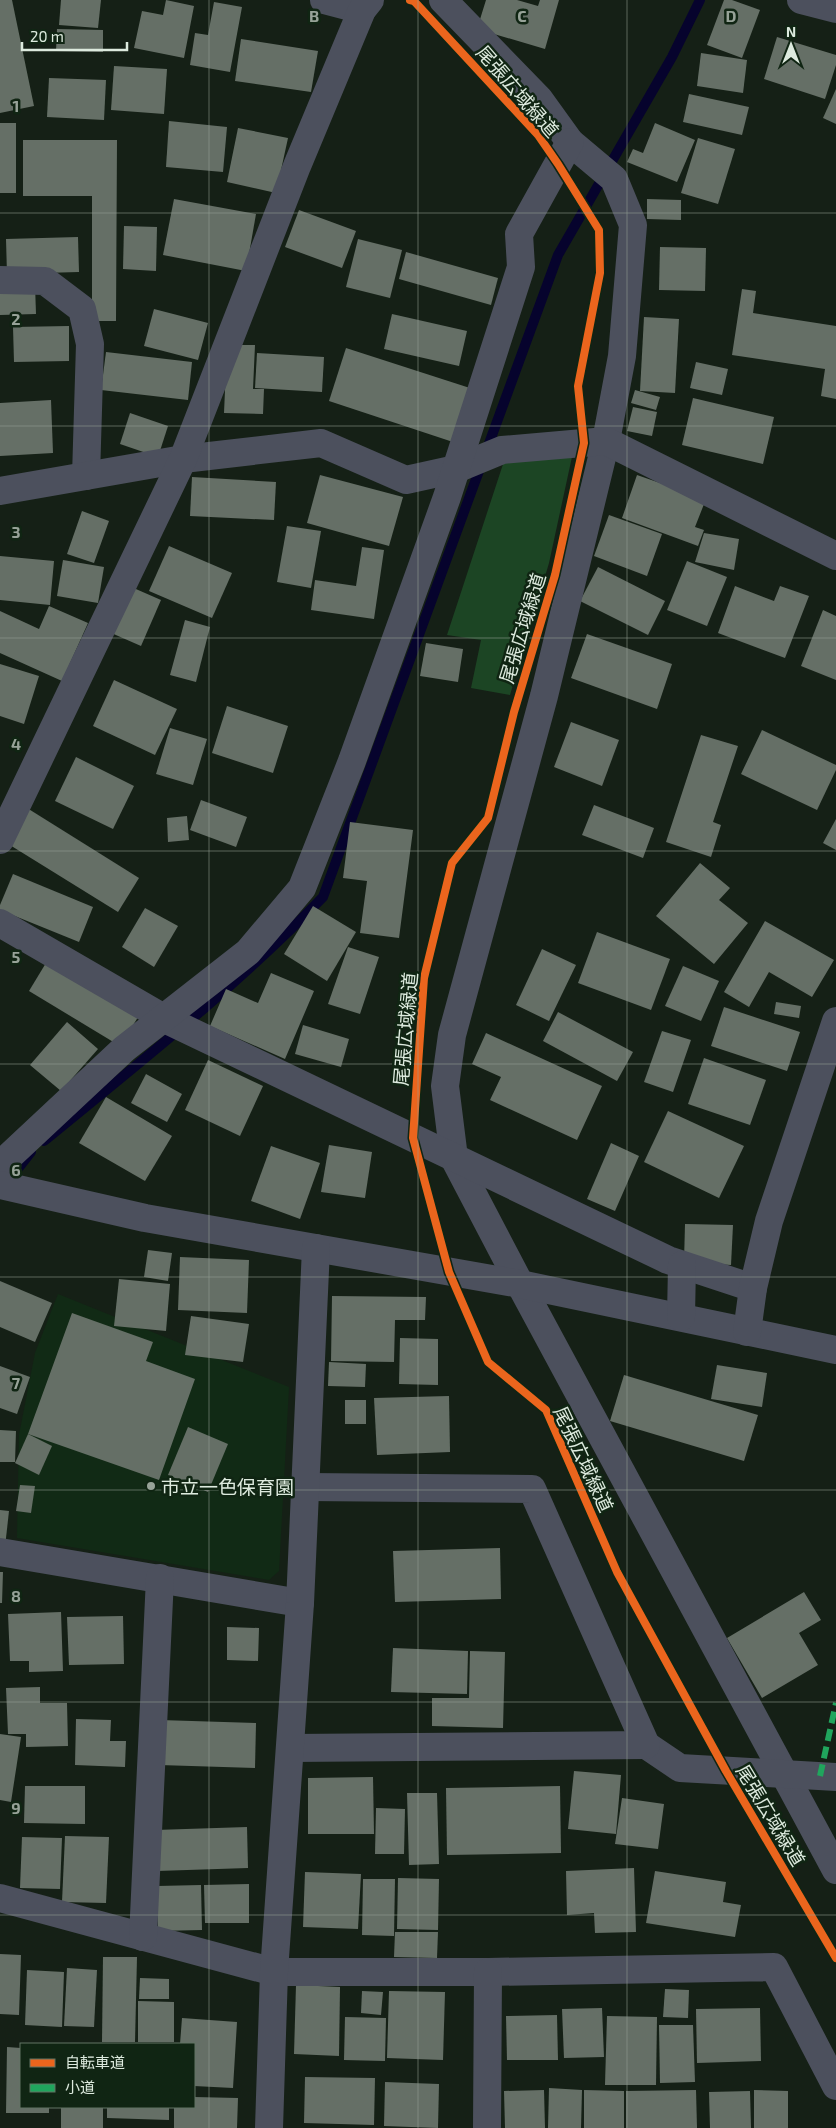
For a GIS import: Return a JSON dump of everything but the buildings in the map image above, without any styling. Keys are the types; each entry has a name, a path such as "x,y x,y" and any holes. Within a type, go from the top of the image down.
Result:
{"street":[{"path":"0,840 183,459 296,166 366,5 324,0"},
{"path":"443,0 539,98 579,149 614,179 633,225 622,356 606,441 544,696 452,1035 445,1086 454,1158 836,1870"},
{"path":"801,0 836,9"},
{"path":"0,1165 124,1049 166,1020 248,952 302,888 352,761 459,468 521,267 518,234 579,149"},
{"path":"0,280 45,280 82,309 90,344 86,476"},
{"path":"0,491 183,459 320,443 406,480 459,468 502,450 606,441 836,556"},
{"path":"0,923 166,1020 668,1260 752,1288"},
{"path":"747,1332 752,1288 769,1221 836,1021"},
{"path":"0,1185 144,1218 520,1284 836,1350"},
{"path":"269,2128 274,1972 300,1603 316,1248"},
{"path":"681,1317 682,1265"},
{"path":"306,1487 532,1489 646,1745 680,1768 784,1775 836,1776"},
{"path":"0,1552 300,1603"},
{"path":"143,1937 160,1578"},
{"path":"291,1748 646,1745"},
{"path":"0,1898 274,1972 488,1972 774,1967 836,2086"},
{"path":"487,2128 488,1972"}],"shaded area":[{"path":"575,443 549,563 510,695 471,688 481,640 447,635 506,455"},
{"name":"市立一色保育園","path":"58,1294 289,1387 279,1571 269,1580 17,1538 19,1435 35,1353"}],"waterway":[{"path":"44,1141 222,993 323,897 558,255 672,57 700,0"},
{"path":"6,1184 31,1152"}],"marked path":[{"path":"820,1776 836,1703"}],"cycle path":[{"name":"尾張広域緑道","path":"410,0 414,1 538,135 599,230 600,273 578,386 584,443 555,575 514,712 488,818 452,863 424,978 413,1138 449,1272 488,1362 546,1410 617,1572 726,1771 836,1958"}],"place":[{"name":"市立一色保育園","path":"151,1486"}]}
